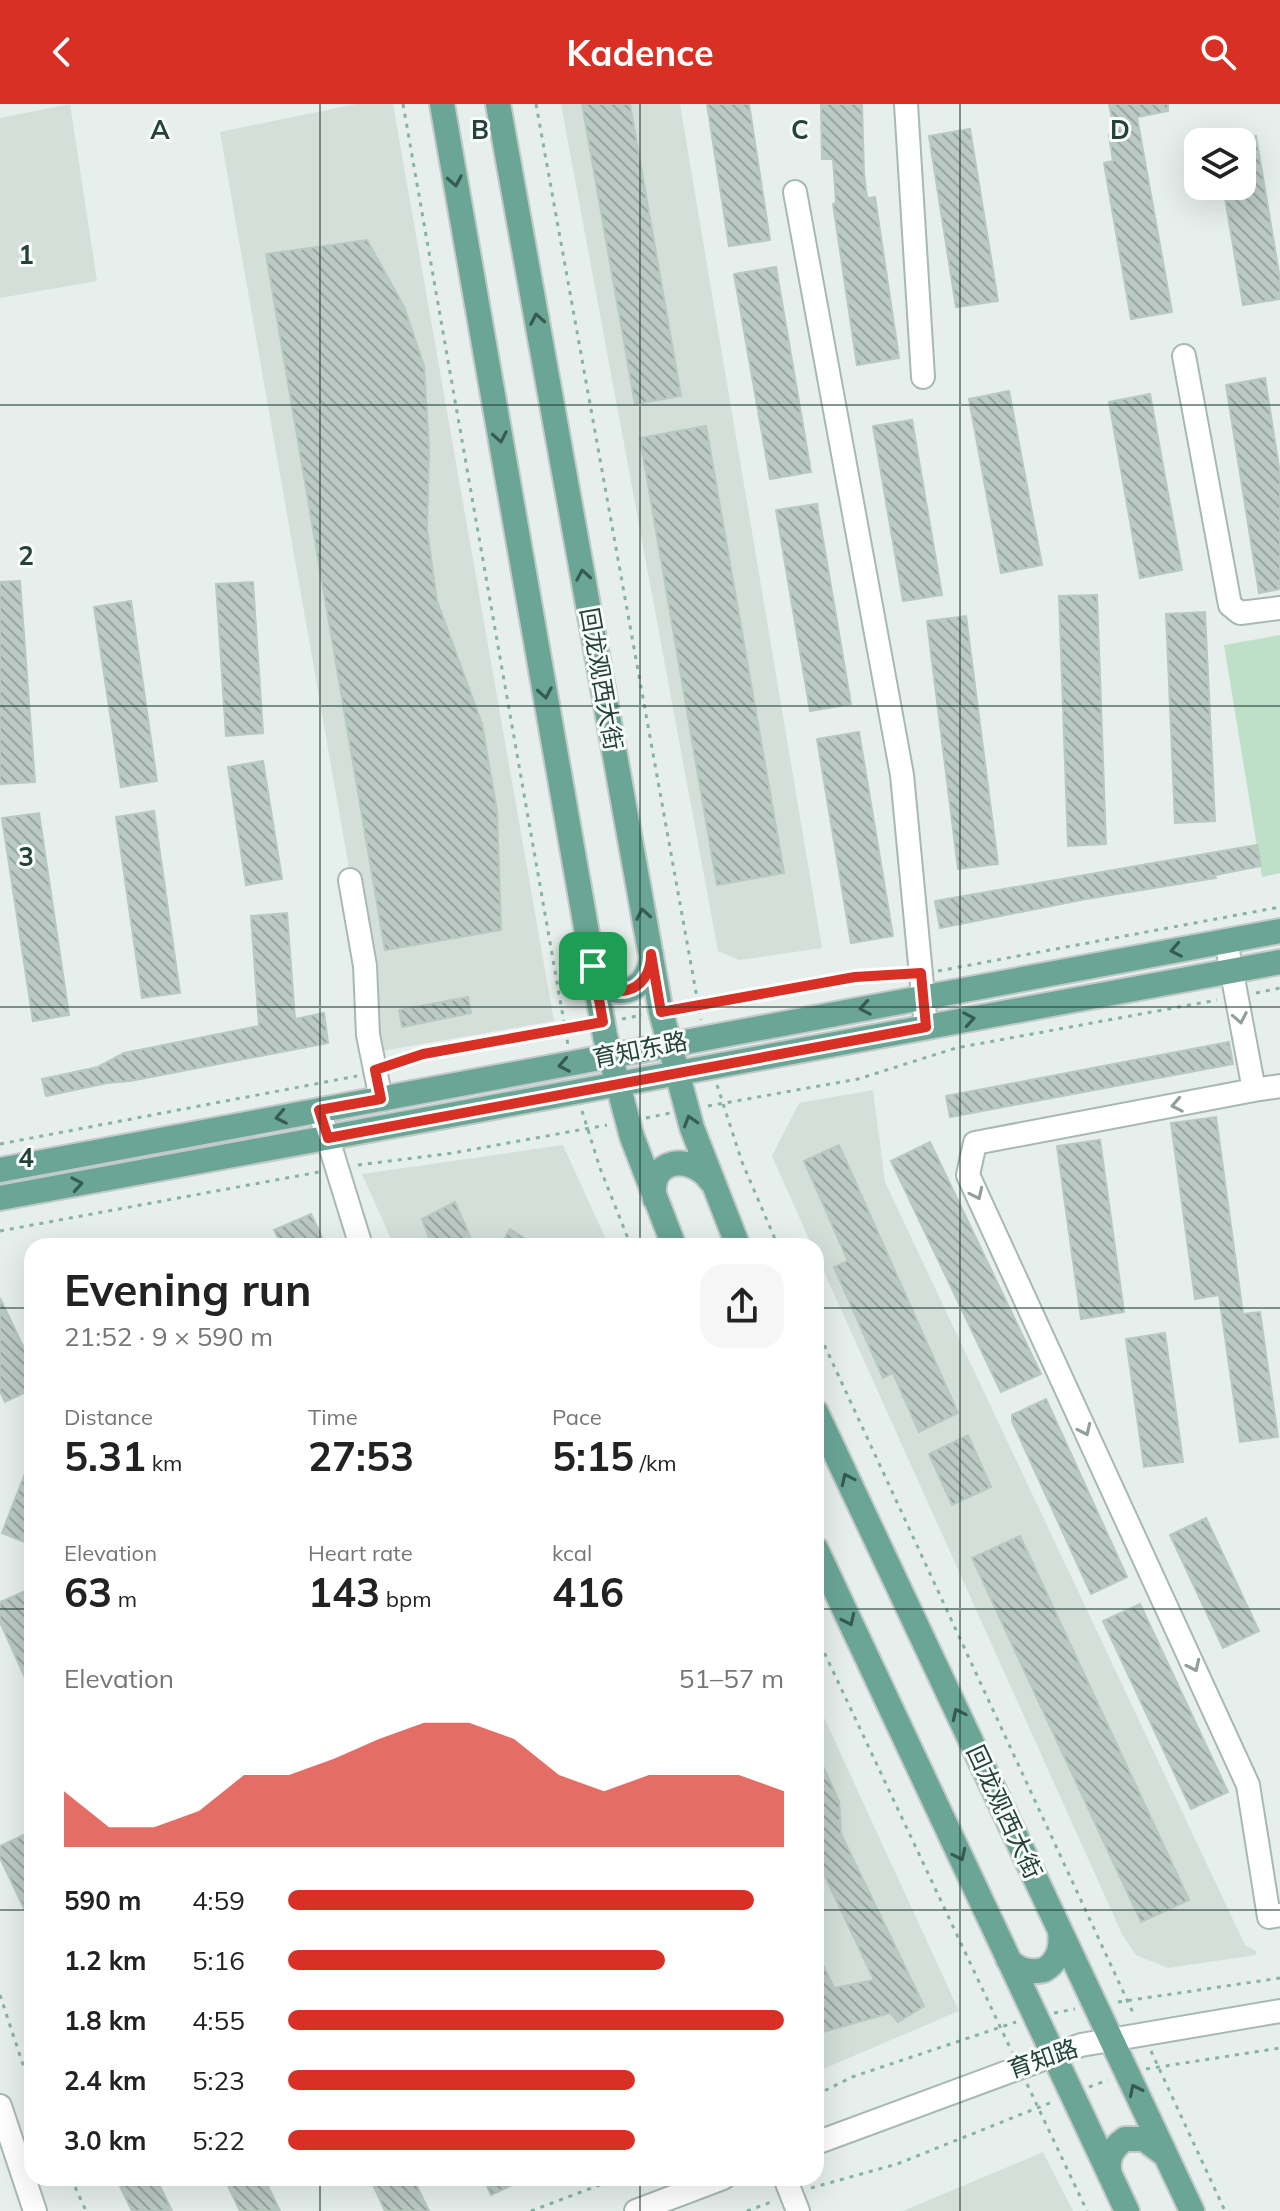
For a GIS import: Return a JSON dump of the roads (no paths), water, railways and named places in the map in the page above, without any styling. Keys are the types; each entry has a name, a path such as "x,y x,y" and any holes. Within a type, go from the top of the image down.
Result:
{"main road":[{"path":"442,104 603,1022 617,1085 671,1238"},
{"name":"回龙观西大街","path":"498,104 661,1012 676,1074 711,1181 735,1238"},
{"name":"育知东路","path":"0,1170 668,1045 922,985 1280,931"},
{"path":"593,966 605,986 628,991 644,980 650,967 651,954"},
{"name":"育知东路","path":"0,1198 1280,962"},
{"path":"655,1199 653,1188 657,1177 665,1168 676,1163 695,1166 711,1181"},
{"name":"回龙观西大街","path":"824,1429 1192,2211"},
{"path":"824,1566 1127,2211"},
{"path":"1008,1959 1026,1971 1050,1967 1060,1950 1059,1928"},
{"path":"1112,2179 1110,2158 1116,2146 1125,2139 1137,2137 1150,2141 1166,2155"}],"street":[{"path":"906,104 923,377"},
{"path":"795,192 902,775 926,1027"},
{"path":"1184,356 1230,605 1240,613 1280,608"},
{"path":"350,880 365,966 368,1035 381,1099"},
{"path":"1226,941 1254,1090"},
{"path":"1280,1086 975,1143 968,1175 1248,1785 1269,1917 1280,1915"},
{"path":"319,1110 359,1238"},
{"name":"育知路","path":"824,2140 1053,2054 1111,2038 1280,2011"},
{"path":"0,2106 24,2178"},
{"path":"27,2186 35,2211"},
{"path":"636,2211 702,2186"}]}
